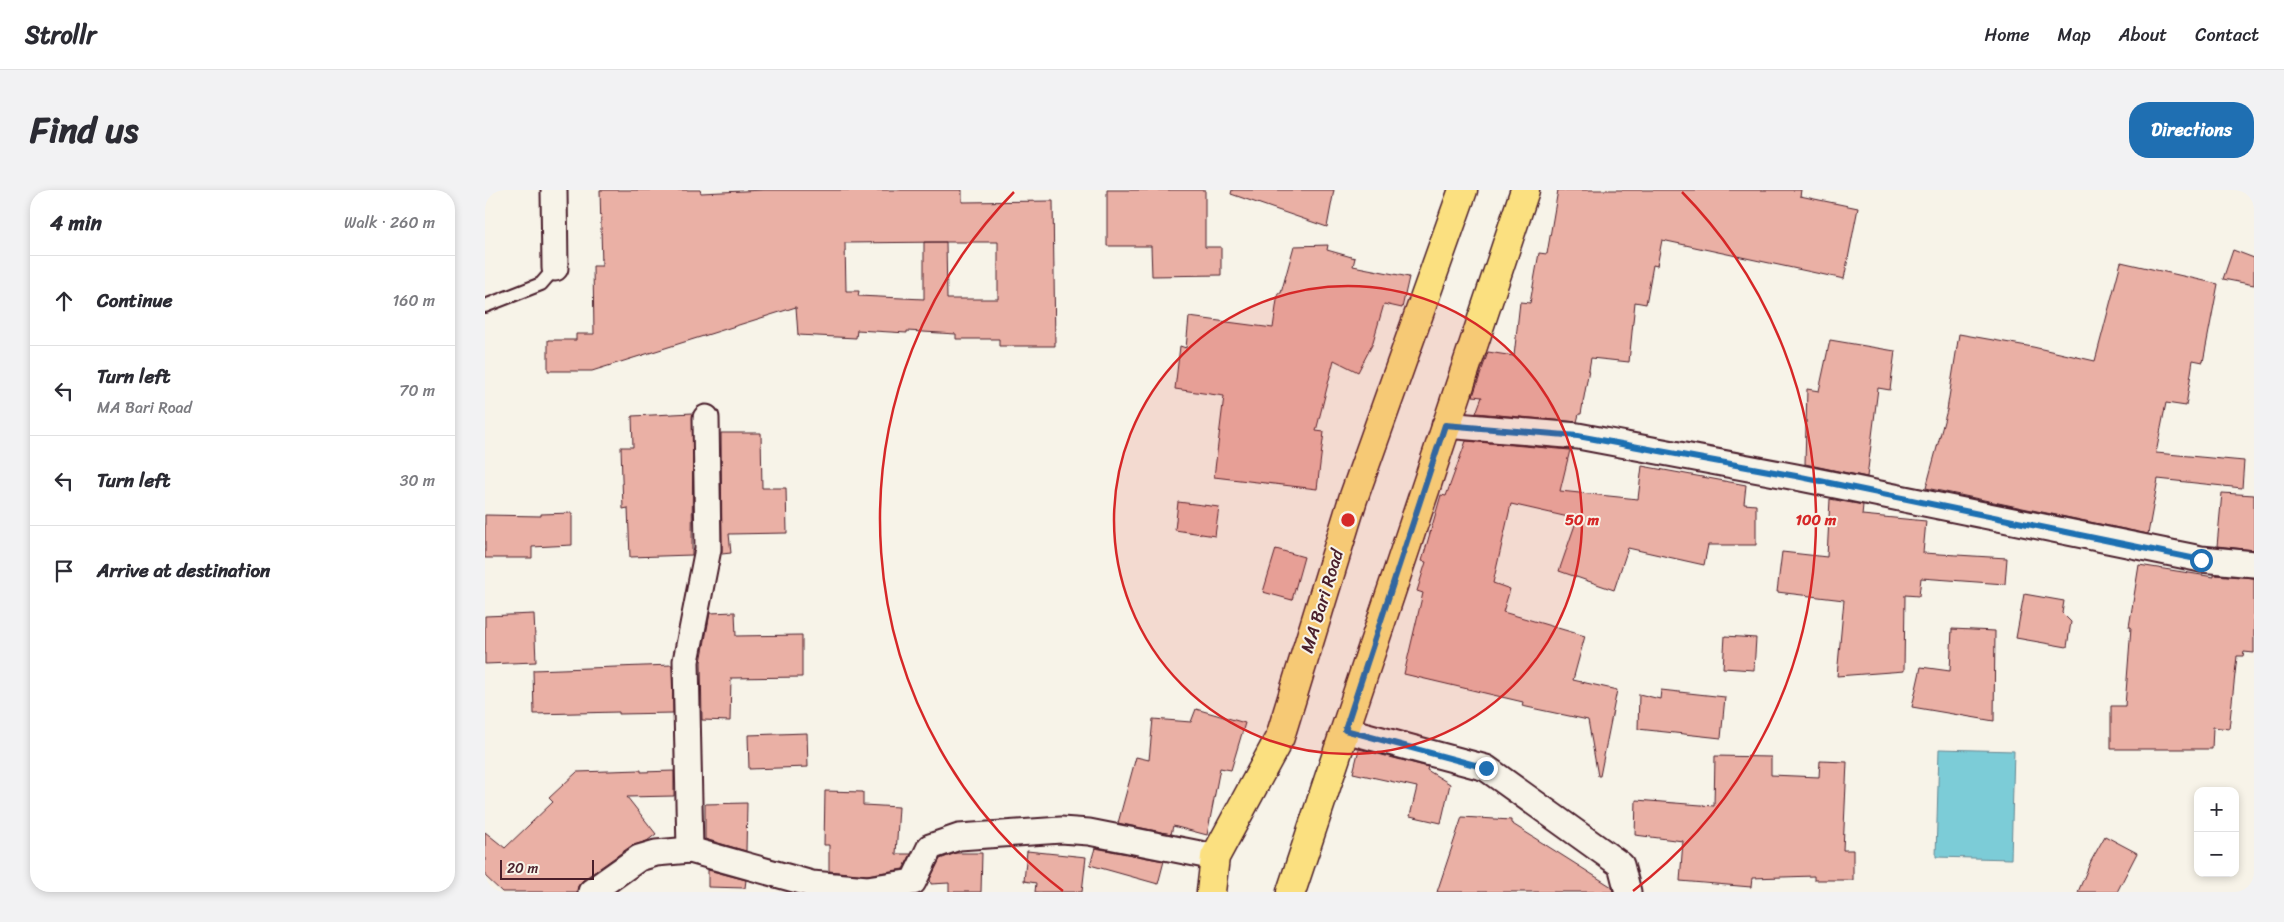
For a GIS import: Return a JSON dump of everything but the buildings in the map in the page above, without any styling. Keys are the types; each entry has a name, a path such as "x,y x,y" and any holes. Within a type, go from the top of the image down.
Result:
{"main road":[{"name":"MA Bari Road","path":"1211,892 1215,857 1280,737 1353,499 1463,190"},
{"path":"1291,892 1445,425 1525,190"}],"street":[{"path":"553,190 555,268"},
{"path":"690,850 686,661 708,549 706,418"},
{"path":"1445,425 1578,436 1796,476 2201,560 2254,564"},
{"path":"1345,730 1486,768 1621,865 1628,892"},
{"path":"591,892 639,858 690,850 812,884 867,889 913,882 930,847 959,837 1061,830 1089,832 1215,857"}],"lane":[{"path":"485,306 541,284 555,268"}],"water":[{"path":"1939,749 2014,751 2011,859 1936,857"}],"route":[{"path":"1486,768 1345,730 1445,425 1578,436 1796,476 2201,560"}]}
